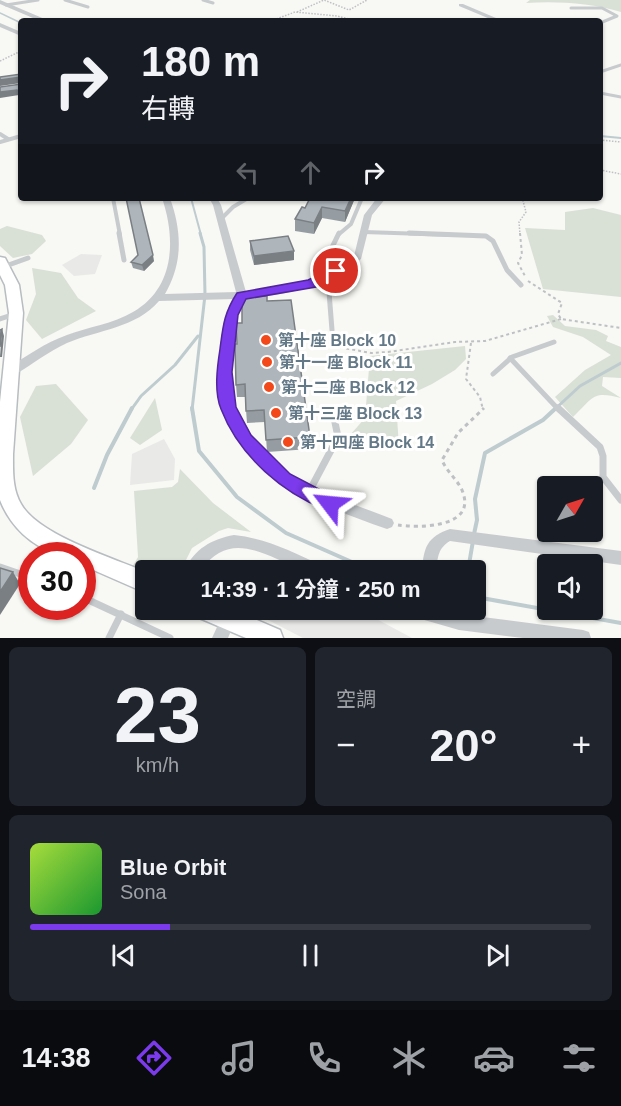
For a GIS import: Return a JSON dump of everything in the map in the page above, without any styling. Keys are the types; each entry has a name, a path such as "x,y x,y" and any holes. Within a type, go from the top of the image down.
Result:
{"main road":[{"path":"2,264 14,293 8,316 11,372 3,434 4,477 12,508 31,530 55,542"},
{"path":"96,561 135,578"},
{"path":"224,628 272,638"}],"street":[{"path":"3,3 38,18"},
{"path":"461,5 493,18"},
{"path":"0,25 18,33"},
{"path":"11,372 49,347 134,316 157,298 177,253 176,228 167,201"},
{"path":"214,201 242,296 234,308 229,324 224,372 228,408 240,431 284,479 339,508 387,523"},
{"path":"157,298 242,296 316,282 358,257 368,215 380,201"},
{"path":"430,560 432,546 441,537 450,535 621,558"},
{"path":"200,560 209,550 223,543 238,540 255,544 293,560"},
{"path":"457,620 475,625 583,638"}],"lane":[{"path":"16,2 20,0"},
{"path":"3,3 38,0"},
{"path":"65,0 88,7"},
{"path":"203,0 213,3"},
{"path":"571,8 586,6 602,8 617,16 603,22"},
{"path":"603,71 621,65"},
{"path":"603,94 621,97"},
{"path":"0,134 8,139"},
{"path":"0,142 18,137"},
{"path":"114,201 124,260"},
{"path":"221,219 232,207 243,201"},
{"path":"336,271 324,264 338,234 351,224 361,201"},
{"path":"364,232 486,236 493,241 507,270 521,285"},
{"path":"2,264 28,258"},
{"path":"316,282 329,292 332,330"},
{"path":"493,374 498,365 510,358 554,342"},
{"path":"510,358 548,399 600,447 603,456 603,477 621,500"},
{"path":"309,492 339,437 332,408"},
{"path":"0,567 18,573"},
{"path":"96,603 170,638"},
{"path":"109,638 121,614"}],"path":[{"path":"279,18 324,0 349,10 367,0"},
{"path":"295,12 345,18"},
{"path":"0,61 18,52"},
{"path":"603,140 621,142"},
{"path":"603,171 621,174"},
{"path":"523,201 525,212 519,222 522,255 518,263 527,280 562,303 558,314 561,319"},
{"path":"332,330 339,345 344,348 371,353 471,343 505,336 561,319 621,328"},
{"path":"387,523 403,526 437,525 457,518 465,509 466,502 463,492 445,470 442,460 458,433 484,408 480,397 466,379 471,343"}],"shaded area":[{"path":"530,0 621,0 621,12 574,3 526,3"},
{"path":"593,208 621,215 621,297 543,289 525,228 565,230 565,212"},
{"path":"7,226 42,235 46,241 32,254 13,258 0,246 0,229"},
{"path":"81,254 102,255 95,274 74,276 62,265"},
{"path":"32,268 61,273 78,298 96,311 42,339 26,320 36,294"},
{"path":"553,315 565,326 596,330 608,336 606,341 621,347 621,378 603,377 602,386 621,398 598,395 573,417 555,397 585,370 611,355 583,337 553,327 547,316"},
{"path":"465,346 466,359 455,370 396,401 399,448 351,434 365,418 370,356"},
{"path":"56,384 88,420 71,444 33,476 20,417 36,386"},
{"path":"155,398 162,430 140,445 130,438"},
{"path":"164,439 175,459 174,480 130,485 132,454"},
{"path":"180,469 213,503 251,532 228,528 219,531 192,548 186,560 136,560 134,491 172,487 178,482"},
{"path":"268,620 378,620 412,638 303,638"}],"building":[{"path":"18,74 18,77 0,80 0,77"},
{"path":"18,84 18,92 17,90 0,92 0,87"},
{"path":"127,201 140,201 153,255 142,265 131,262 138,255"},
{"path":"308,201 350,201 345,211 322,207 314,223 295,219 302,207 305,208"},
{"path":"288,236 294,251 254,256 250,241"},
{"path":"267,296 267,301 291,300 310,437 266,440 264,410 246,411 245,384 236,385 236,323 242,323 242,298"},
{"path":"0,568 13,572 0,592"}],"waterway":[{"path":"0,13 18,22"},
{"path":"603,136 621,138"},
{"path":"192,201 201,235"},
{"path":"192,409 205,295 204,247 200,233"},
{"path":"131,410 141,396 175,365 198,336"},
{"path":"554,410 580,386 621,363"},
{"path":"94,488 107,455 132,408"},
{"path":"474,534 477,520 475,499 485,453 543,420 556,408"},
{"path":"192,409 199,451 237,497 286,533 347,560"},
{"path":"470,560 473,541"},
{"path":"486,599 621,623"}],"place":[{"name":"第十座 Block 10","path":"266,340"},
{"name":"第十一座 Block 11","path":"267,362"},
{"name":"第十二座 Block 12","path":"269,387"},
{"name":"第十三座 Block 13","path":"276,413"},
{"name":"第十四座 Block 14","path":"288,442"}],"route":[{"path":"330,504 284,479 246,440 228,408 224,372 231,315 242,296 312,284 336,271"}]}
